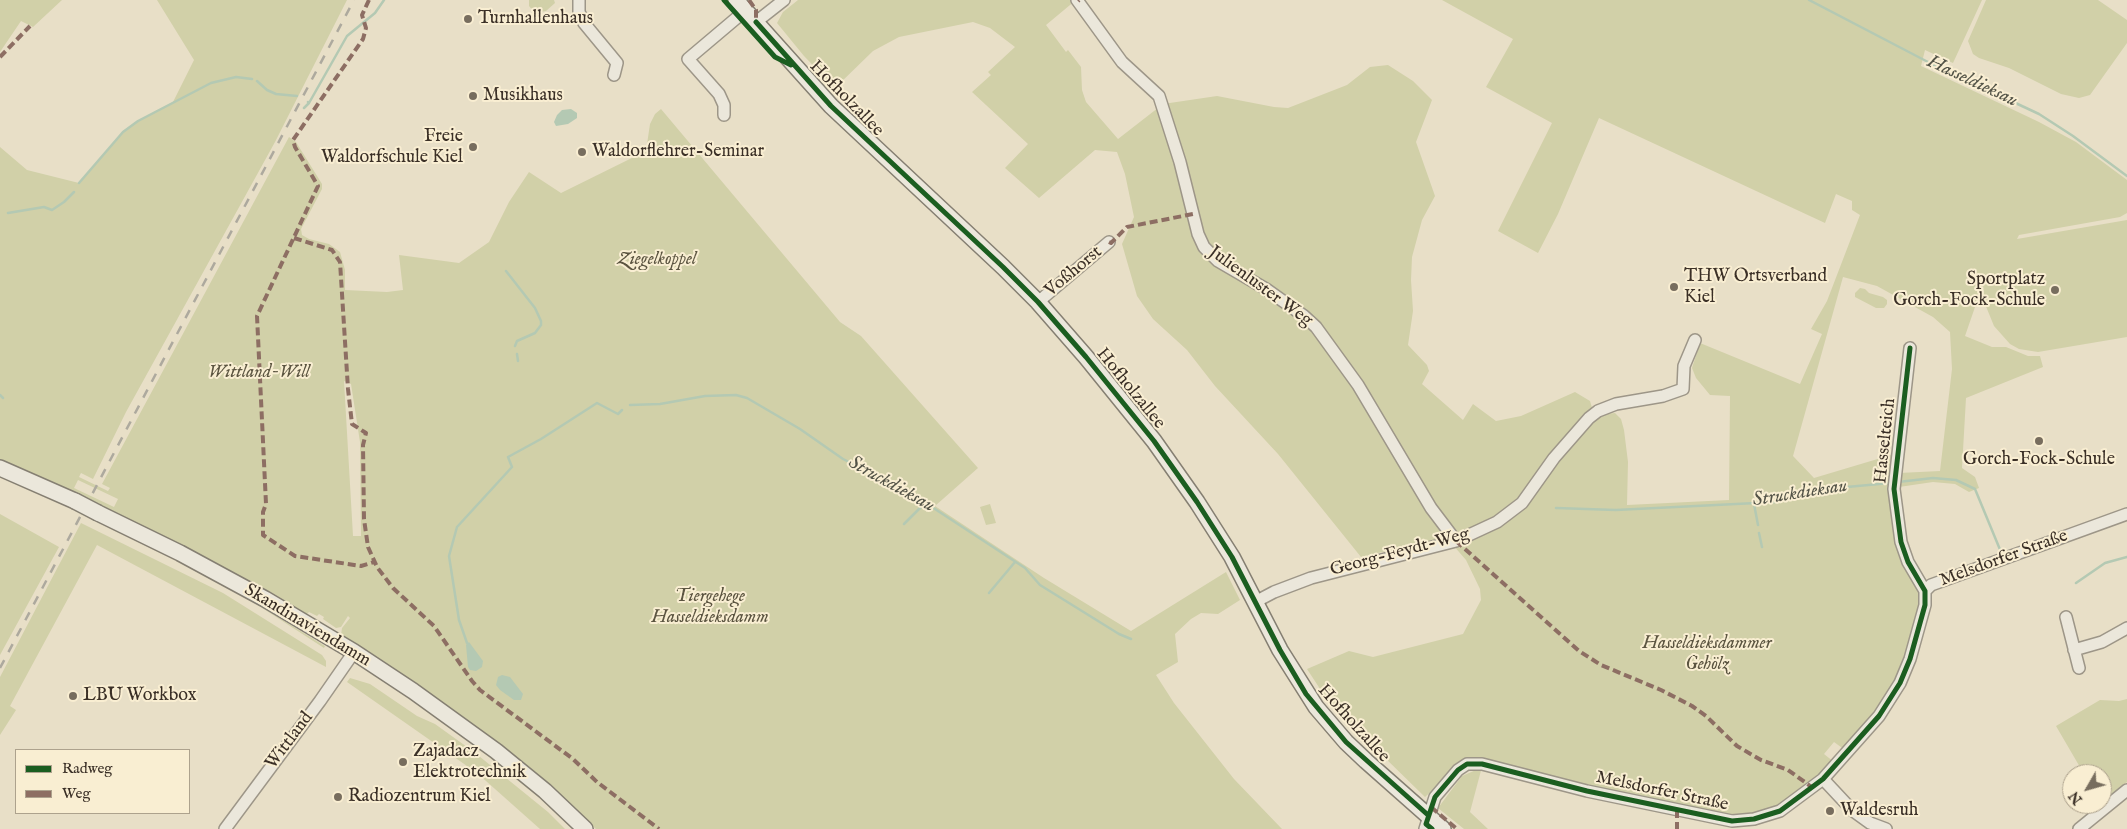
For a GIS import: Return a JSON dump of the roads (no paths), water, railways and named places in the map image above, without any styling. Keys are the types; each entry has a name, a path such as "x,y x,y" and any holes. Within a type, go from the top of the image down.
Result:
{"street":[{"path":"579,0 579,12 584,23 617,63 614,75"},
{"path":"724,115 724,105 719,94 688,58 746,11 784,0"},
{"name":"Julienluster Weg","path":"1077,0 1122,62 1159,96 1180,162 1198,234 1204,247 1218,261 1266,289 1316,327 1358,385 1431,508 1456,541"},
{"name":"Hofholzallee","path":"746,11 831,106 1038,302 1086,357 1175,470 1232,557 1280,650 1316,707 1346,742 1426,822 1443,829"},
{"name":"Voßhorst","path":"1038,302 1109,242"},
{"name":"Georg-Feydt-Weg","path":"1255,602 1274,592 1311,578 1456,541 1497,522 1522,504 1554,458 1598,411 1616,404 1664,396 1683,389 1683,369 1695,340"},
{"name":"Hasselteich","path":"1910,348 1894,489 1898,529 1905,555 1925,591"},
{"name":"Skandinaviendamm","path":"0,468 75,501 189,557 265,599 354,652 413,691 496,751 545,791 585,829"},
{"name":"Melsdorfer Straße","path":"1426,822 1435,797 1458,770 1468,764 1482,764 1590,792 1732,821 1754,819 1780,811 1823,780 1879,716 1906,670 1925,605 1925,591 1931,585 2127,514"},
{"path":"2066,617 2079,668"},
{"path":"2074,650 2102,642 2127,628"},
{"name":"Wittland","path":"225,829 354,652"},
{"path":"1823,780 1852,810 1870,823 1886,829"},
{"path":"2079,829 2091,825 2127,790"}],"waterway":[{"path":"308,102 347,36 375,13 384,0"},
{"name":"Hasseldieksau","path":"1809,0 1928,62 2039,114 2073,136 2127,176"},
{"path":"79,183 123,132 138,121 211,83 236,77 252,79"},
{"path":"257,81 267,90 276,94 297,96"},
{"path":"304,108 309,103"},
{"path":"8,213 44,207 52,210 74,192"},
{"path":"506,271 535,308 541,321 541,325 535,333 517,341 515,346"},
{"path":"517,354 518,361"},
{"path":"0,395 3,398"},
{"name":"Struckdieksau","path":"630,405 660,404 705,396 736,395 747,398 800,429 843,459 909,492 1025,568 1040,585 1119,634 1131,639"},
{"name":"Struckdieksau","path":"467,643 459,620 449,556 457,527 512,467 508,457 541,439 597,403 618,414 622,410"},
{"name":"Struckdieksau","path":"1898,482 1933,478 1956,480 1975,489 2001,552"},
{"name":"Struckdieksau","path":"1556,508 1616,510 1776,502 1836,488 1890,483"},
{"path":"904,524 925,503"},
{"path":"1754,504 1758,525"},
{"path":"1759,533 1762,547"},
{"name":"Struckdieksau","path":"2076,583 2105,563 2127,557"},
{"path":"989,593 1015,562"}],"railway":[{"path":"0,668 354,0"}],"place":[{"name":"Turnhallenhaus","path":"468,19"},
{"name":"Musikhaus","path":"473,96"},
{"name":"Freie Waldorfschule Kiel","path":"473,147"},
{"name":"Waldorflehrer-Seminar","path":"582,152"},
{"name":"THW Ortsverband Kiel","path":"1674,287"},
{"name":"Sportplatz Gorch-Fock-Schule","path":"2055,290"},
{"name":"Gorch-Fock-Schule","path":"2039,441"},
{"name":"LBU Workbox","path":"73,696"},
{"name":"Zajadacz Elektrotechnik","path":"403,762"},
{"name":"Radiozentrum Kiel","path":"338,797"},
{"name":"Waldesruh","path":"1830,811"}],"park label":[{"name":"Ziegelkoppel","path":"657,260"},
{"name":"Wittland-Will","path":"259,373"},
{"name":"Tiergehege Hasseldieksdamm","path":"710,607"},
{"name":"Hasseldieksdammer Gehölz","path":"1707,654"}]}
